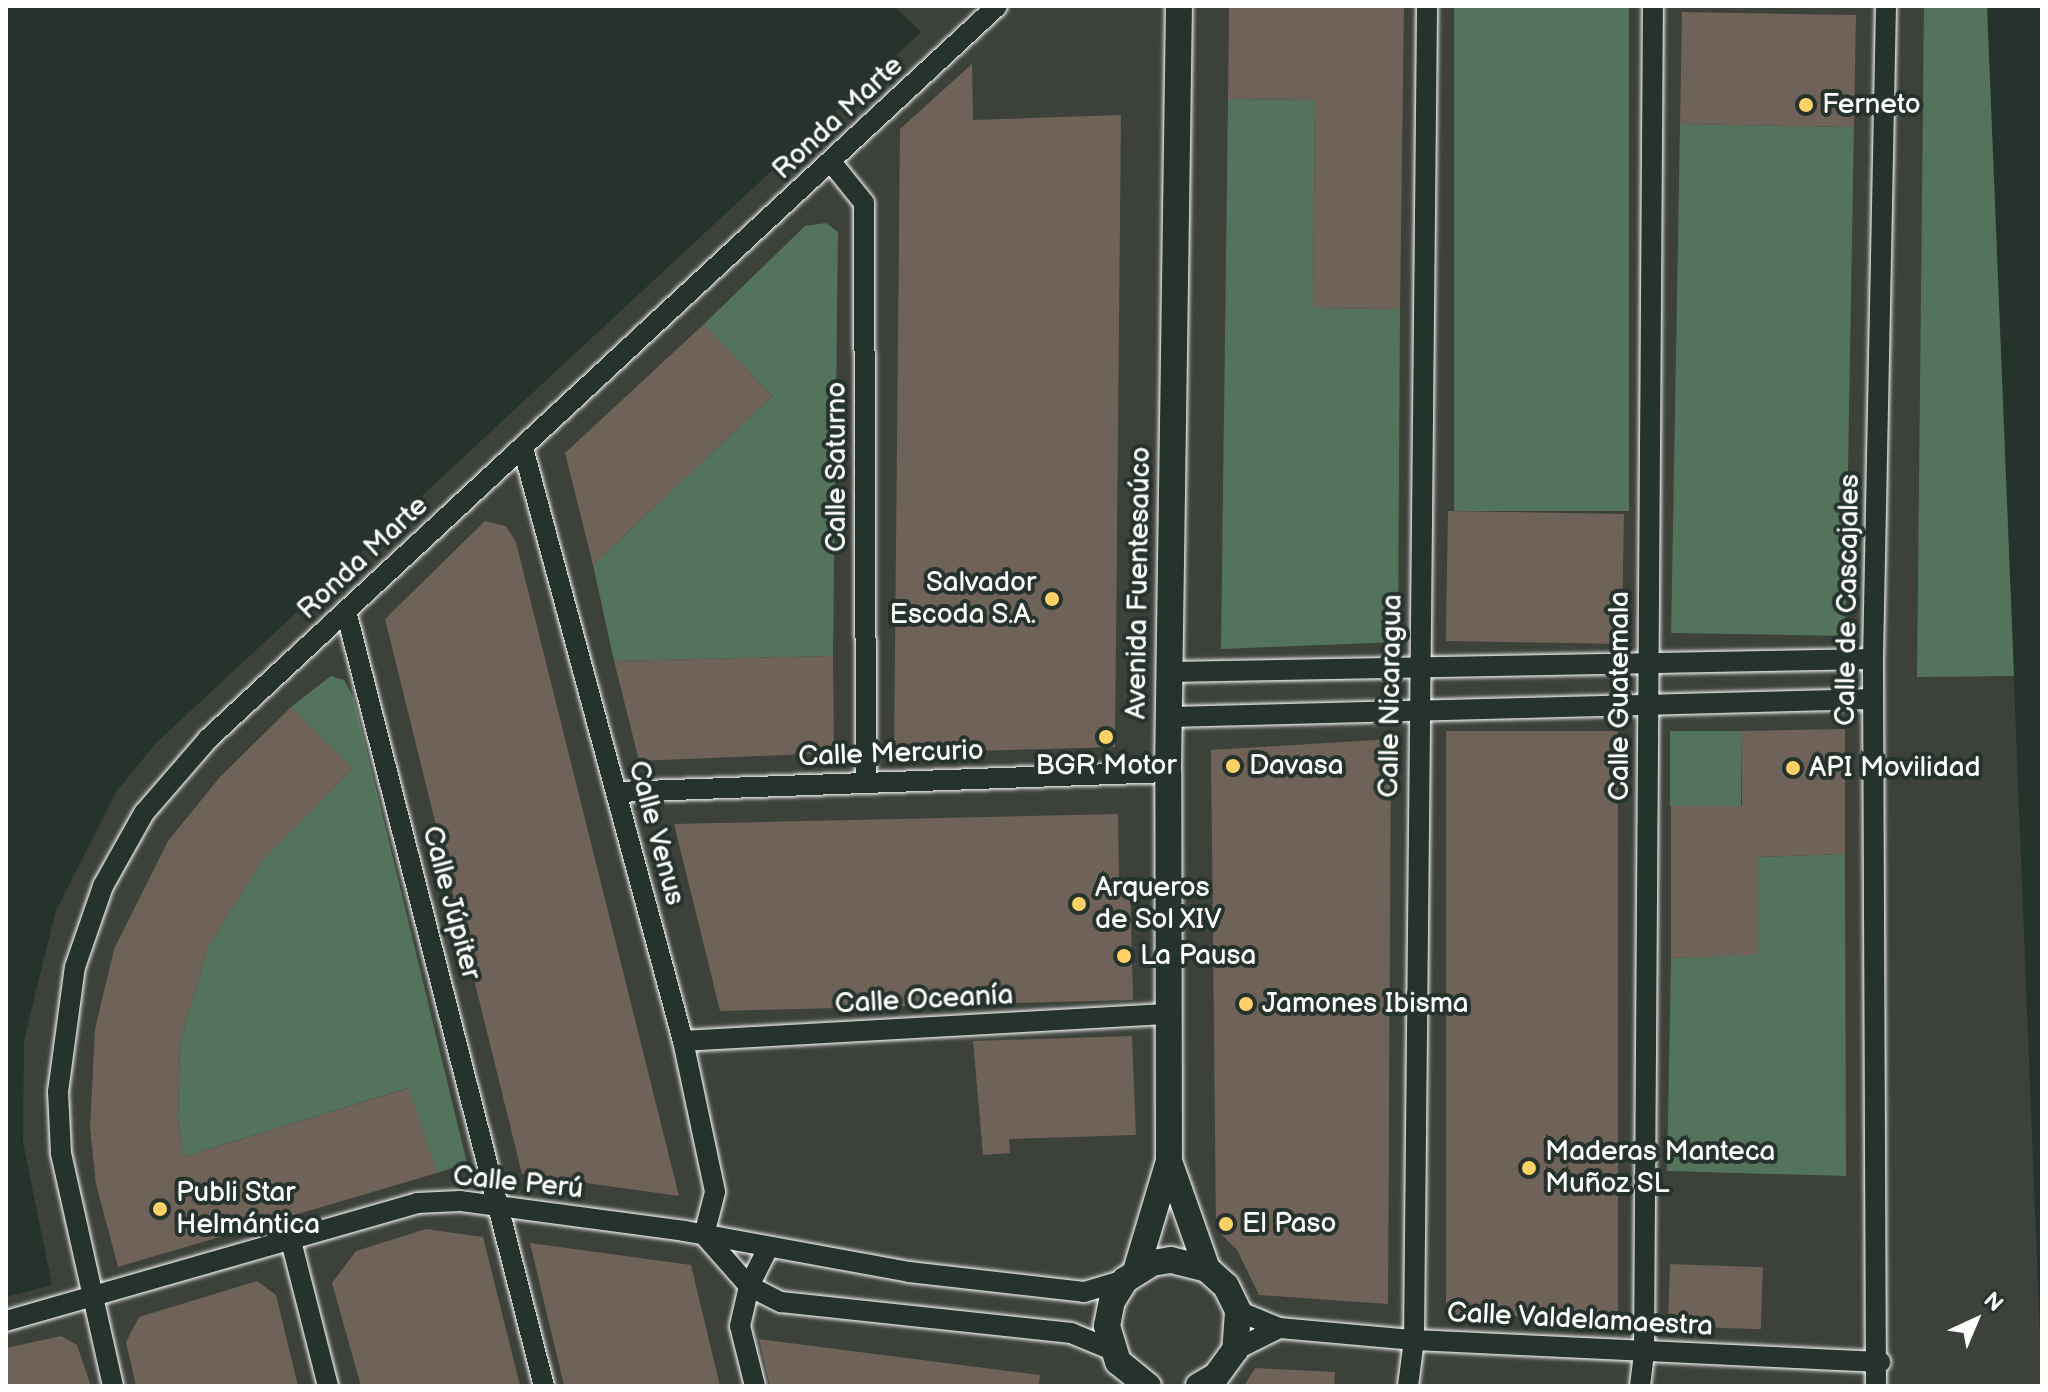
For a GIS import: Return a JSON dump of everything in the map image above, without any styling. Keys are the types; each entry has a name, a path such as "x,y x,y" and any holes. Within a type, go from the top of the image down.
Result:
{"street":[{"name":"Ronda Marte","path":"113,1386 61,1153 58,1092 75,967 103,886 144,813 171,779 346,611 832,163 997,6"},
{"name":"Avenida Fuentesaúco","path":"1112,1350 1109,1313 1130,1275 1169,1161 1168,772 1179,6"},
{"name":"Calle Nicaragua","path":"1408,1386 1414,1340 1427,6"},
{"name":"Calle Guatemala","path":"1640,1386 1644,1352 1653,6"},
{"name":"Calle de Cascajales","path":"1876,1386 1880,1362 1873,659 1886,6"},
{"name":"Calle Saturno","path":"832,163 864,203 866,783"},
{"name":"Calle Venus","path":"523,448 683,1041 715,1192 704,1235"},
{"name":"Calle Júpiter","path":"346,611 544,1386"},
{"path":"1170,672 1873,659"},
{"path":"1170,717 1873,699"},
{"name":"Calle Mercurio","path":"617,792 1168,772"},
{"name":"Calle Oceanía","path":"683,1041 1169,1014"},
{"name":"Avenida Fuentesaúco","path":"1169,1161 1207,1269"},
{"name":"Calle Perú","path":"6,1321 92,1299 417,1203 460,1201 1084,1292 1130,1275"},
{"path":"704,1235 749,1286 781,1302 1071,1333 1112,1350 1134,1381"},
{"path":"291,1241 328,1386"},
{"path":"755,1386 740,1326 749,1286 768,1248"},
{"path":"1130,1275 1171,1260 1207,1269 1226,1286 1238,1311 1235,1350"},
{"name":"Calle Valdelamaestra","path":"1238,1311 1279,1328 1414,1340 1880,1362"},
{"path":"1199,1386 1216,1376 1235,1350 1279,1328"}],"shaded area":[{"path":"894,6 1987,6 2042,1386 6,1386 6,1297 52,1285 23,1142 24,1040 56,911 116,792 156,743 921,32"}],"green space":[{"path":"1454,6 1629,6 1629,511 1454,511"},
{"path":"1924,6 1987,6 2014,676 1917,677"},
{"path":"1228,99 1315,100 1313,308 1400,309 1398,642 1221,649"},
{"path":"1680,124 1854,127 1845,636 1671,633"},
{"path":"826,223 838,232 833,656 614,661 593,565 772,396 704,324 805,226"},
{"path":"331,676 344,680 354,698 467,1163 437,1173 408,1088 183,1157 178,1117 180,1043 208,947 261,862 352,769 291,707"},
{"path":"1670,731 1741,731 1741,806 1670,806"},
{"path":"1845,854 1846,1176 1667,1171 1671,958 1758,954 1758,857"}],"building":[{"path":"1229,6 1404,6 1400,309 1313,308 1315,100 1228,99"},
{"path":"1682,12 1856,15 1854,127 1680,124"},
{"path":"972,64 973,120 1121,115 1115,747 894,753 900,129"},
{"path":"704,324 772,396 593,565 565,453"},
{"path":"1448,511 1624,514 1622,644 1446,641"},
{"path":"485,521 506,526 516,542 679,1196 522,1174 385,619"},
{"path":"833,656 834,753 639,761 614,661"},
{"path":"291,707 353,768 261,862 208,947 180,1043 178,1117 183,1157 409,1088 437,1173 118,1267 96,1184 90,1128 95,1029 114,949 168,841 220,777"},
{"path":"1845,729 1845,854 1758,857 1758,955 1671,958 1671,806 1742,806 1741,731"},
{"path":"1446,731 1618,731 1618,1316 1446,1316"},
{"path":"1391,739 1388,1304 1259,1295 1237,1250 1216,1229 1211,750"},
{"path":"1118,814 1119,878 1130,878 1133,1000 720,1011 674,824"},
{"path":"1132,1036 1136,1135 1009,1139 1010,1153 983,1155 973,1041"},
{"path":"426,1229 483,1237 520,1386 361,1386 332,1283 356,1251"},
{"path":"530,1243 691,1265 720,1386 564,1386"},
{"path":"1670,1264 1763,1267 1761,1329 1668,1326"},
{"path":"257,1281 276,1295 298,1386 136,1386 126,1342 139,1317"},
{"path":"61,1336 77,1345 91,1386 6,1386 6,1348"},
{"path":"759,1339 1040,1375 1039,1386 770,1386"},
{"path":"1255,1368 1335,1372 1334,1386 1244,1386"}],"place":[{"name":"Ferneto","path":"1806,105"},
{"name":"Salvador Escoda S.A.","path":"1052,599"},
{"name":"BGR Motor","path":"1106,737"},
{"name":"Davasa","path":"1233,766"},
{"name":"API Movilidad","path":"1793,768"},
{"name":"Arqueros de Sol XIV","path":"1079,904"},
{"name":"La Pausa","path":"1124,956"},
{"name":"Jamones Ibisma","path":"1246,1004"},
{"name":"Maderas Manteca Muñoz SL","path":"1529,1168"},
{"name":"Publi Star Helmántica","path":"160,1209"},
{"name":"El Paso","path":"1226,1224"}]}
